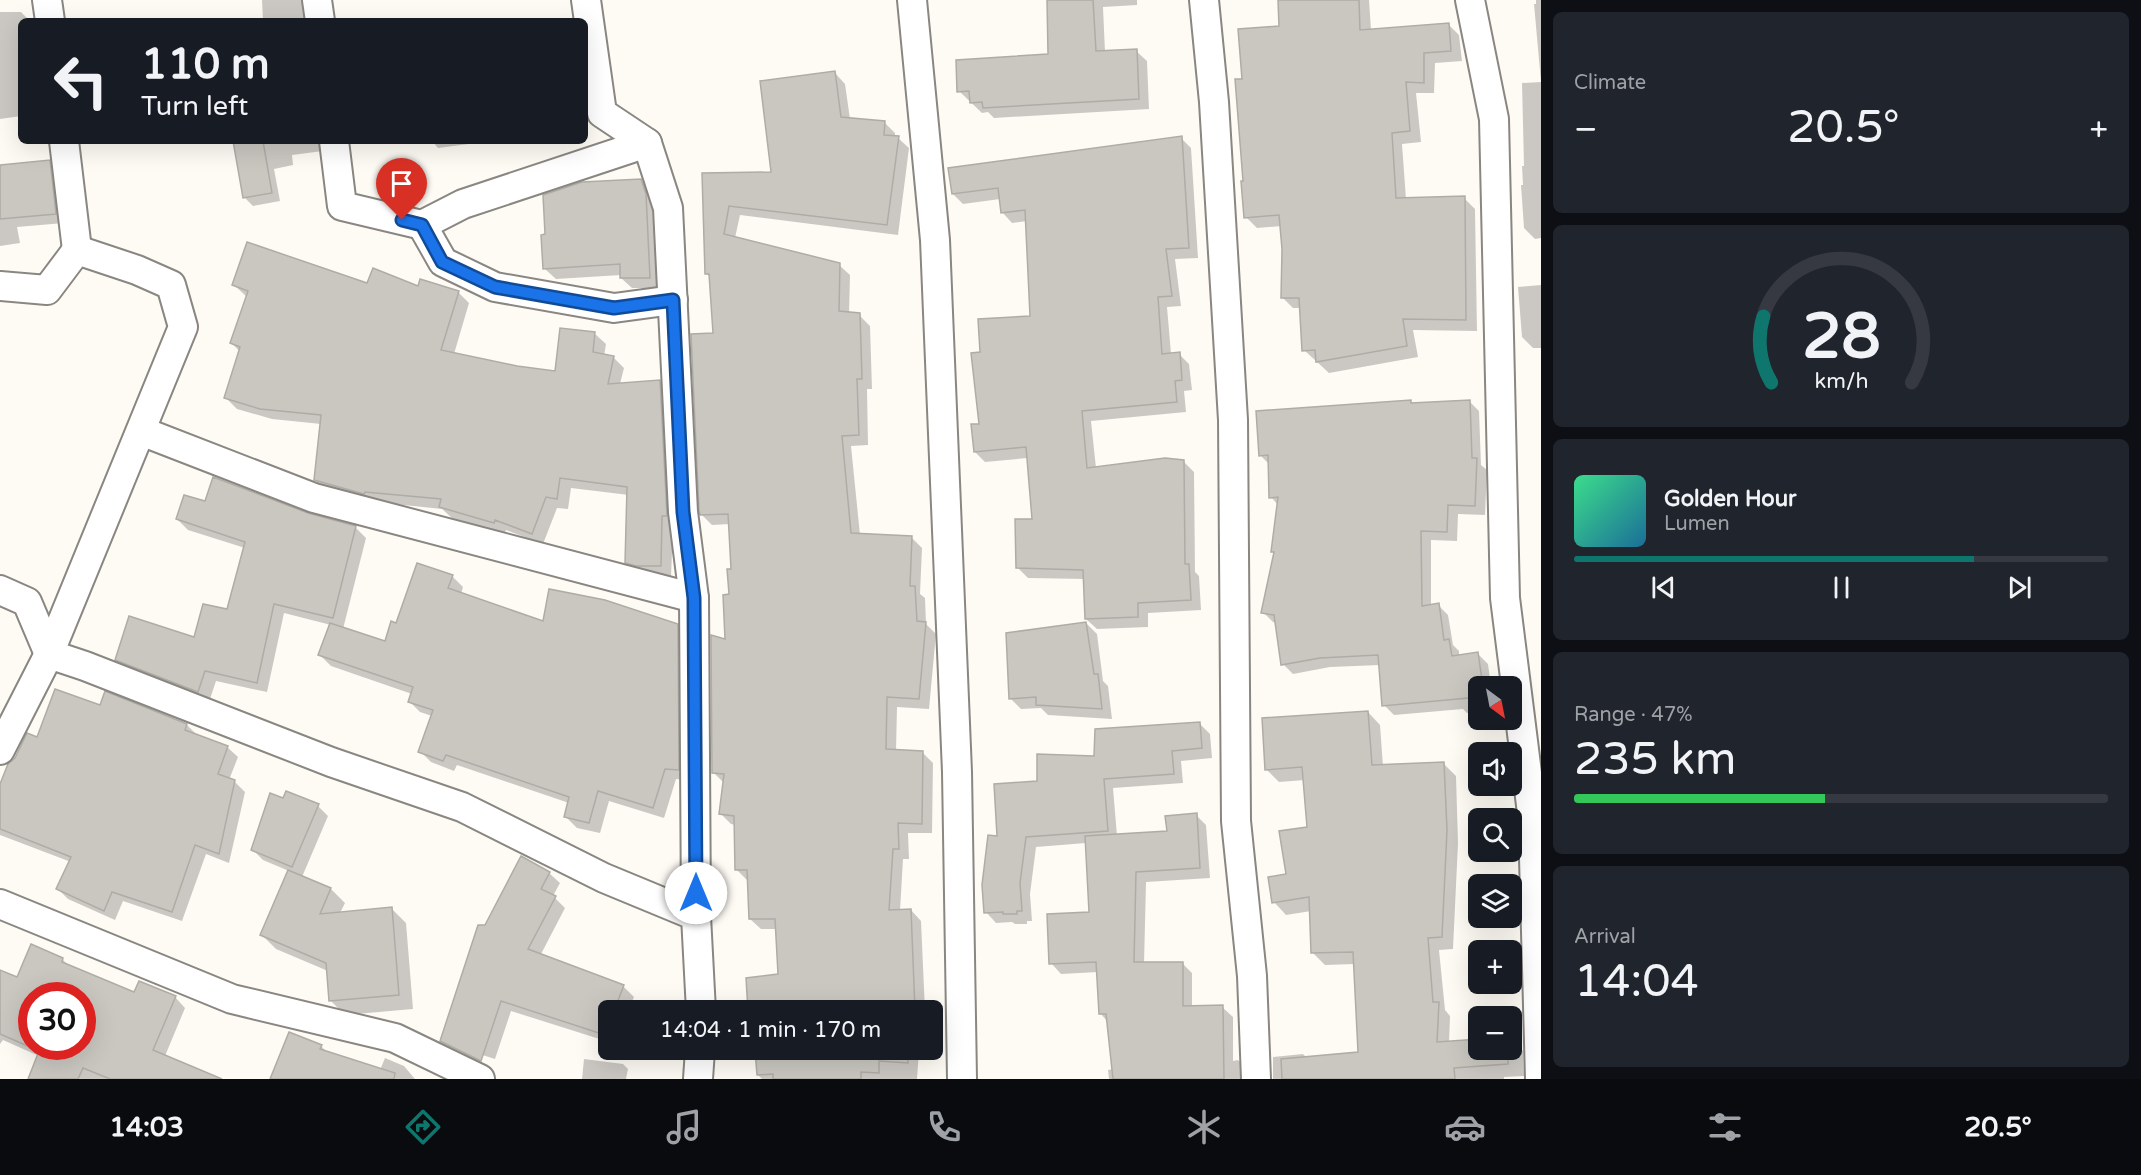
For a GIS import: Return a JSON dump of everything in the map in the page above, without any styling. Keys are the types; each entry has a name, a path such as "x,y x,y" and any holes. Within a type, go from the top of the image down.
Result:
{"street":[{"path":"47,0 50,18"},
{"path":"317,0 320,18"},
{"path":"586,0 602,113 647,143 668,208 683,512 694,598 696,916 700,1000"},
{"path":"912,0 935,240 957,772 962,1079"},
{"path":"1204,0 1214,102 1233,420 1236,821 1252,976 1256,1079"},
{"path":"1470,0 1494,119 1505,598 1537,821 1540,1079"},
{"path":"334,144 342,206 422,225 463,204 647,143"},
{"path":"0,286 47,290 77,250 64,144"},
{"path":"422,225 442,262 495,287 614,308 673,300"},
{"path":"0,750 49,654 183,327 171,285 137,270 77,250"},
{"path":"141,431 314,498 694,598"},
{"path":"0,590 27,602 49,654 331,762 462,807 604,878 696,916"},
{"path":"0,904 232,999 395,1038 480,1079"},
{"path":"698,1079 699,1060"}],"building":[{"path":"1047,0 1093,0 1096,51 1137,49 1139,99 983,108 982,102 970,103 969,91 957,92 956,60 1048,54"},
{"path":"1278,0 1359,0 1360,30 1449,23 1451,51 1424,53 1424,83 1406,82 1410,131 1392,133 1396,198 1465,196 1466,320 1403,319 1407,346 1316,362 1315,350 1302,351 1299,298 1281,298 1282,249 1279,215 1244,218 1241,181 1243,181 1235,79 1242,79 1238,29 1279,26"},
{"path":"835,71 841,117 885,121 884,135 899,136 887,225 729,206 724,234 840,263 839,311 860,313 862,379 857,379 859,435 842,436 851,533 912,536 910,586 915,586 917,621 926,622 919,699 887,697 886,749 923,751 922,824 898,823 899,849 893,849 889,910 911,909 915,1000 747,1000 746,978 778,974 775,919 749,919 747,870 735,870 734,816 719,814 724,774 712,773 711,635 725,639 723,595 729,594 727,569 731,569 728,514 700,515 699,511 691,334 713,333 709,274 705,274 702,173 771,172 760,81"},
{"path":"1182,136 1189,248 1166,249 1172,296 1158,297 1162,354 1180,352 1182,380 1175,381 1177,402 1082,411 1087,468 1165,458 1184,460 1185,564 1189,564 1191,600 1138,603 1138,617 1085,619 1083,570 1016,568 1015,519 1032,519 1026,447 974,452 971,424 979,424 971,353 980,352 978,319 1030,316 1025,210 1001,213 998,188 952,194 948,168"},
{"path":"234,144 264,144 272,193 243,198"},
{"path":"50,160 56,214 0,219 0,165"},
{"path":"641,179 646,194 650,278 620,278 620,264 543,269 541,235 545,234 543,195 582,182"},
{"path":"247,242 367,283 373,268 418,286 420,279 459,291 441,350 517,366 555,371 560,328 595,332 593,352 614,356 608,384 660,380 667,516 662,516 661,566 636,566 625,563 627,487 560,478 557,499 546,497 532,534 495,520 494,523 439,507 441,499 365,492 364,494 314,480 321,415 260,409 224,398 240,347 230,343 248,291 232,285"},
{"path":"1411,400 1411,403 1470,400 1472,458 1477,458 1475,506 1448,505 1447,532 1421,531 1422,606 1439,603 1444,640 1449,639 1452,656 1478,652 1481,676 1468,676 1468,698 1382,706 1378,655 1320,658 1281,665 1274,615 1261,613 1274,552 1271,552 1278,497 1269,498 1268,455 1259,456 1256,411"},
{"path":"213,477 308,513 356,526 333,618 274,604 257,683 205,671 198,692 115,660 129,616 194,637 203,604 227,609 245,542 176,519 184,495 205,501"},
{"path":"417,563 453,575 448,588 543,621 549,589 605,600 678,624 679,770 665,769 653,808 598,791 589,823 564,817 569,797 446,755 443,761 418,752 433,710 408,702 413,687 318,655 330,623 385,641 391,621 396,623"},
{"path":"1086,622 1094,674 1098,674 1102,709 1036,705 1036,697 1009,699 1006,633"},
{"path":"55,689 100,705 105,691 187,724 185,730 228,746 218,774 235,780 219,854 195,845 172,912 112,892 104,911 56,889 71,857 0,829 0,784 8,764 15,758 27,733 37,737"},
{"path":"1368,711 1372,765 1444,762 1447,830 1442,937 1428,938 1433,1002 1439,1002 1437,1042 1468,1040 1468,1060 1508,1060 1508,1064 1454,1068 1455,1079 1282,1079 1281,1059 1358,1052 1353,952 1311,953 1309,897 1272,903 1268,877 1286,874 1279,831 1307,827 1302,767 1265,770 1262,718"},
{"path":"1200,722 1202,748 1172,751 1174,774 1104,779 1108,831 1026,837 1020,883 1022,911 1017,911 1017,914 984,913 982,885 988,835 997,836 994,784 1037,781 1037,754 1094,756 1095,729"},
{"path":"286,791 319,804 292,867 251,850 270,793 283,798"},
{"path":"1197,813 1200,868 1136,872 1134,962 1183,962 1183,1006 1223,1005 1224,1079 1113,1079 1106,1014 1099,1014 1096,962 1049,964 1047,914 1089,912 1085,836 1167,831 1165,816"},
{"path":"521,856 550,872 541,889 556,896 528,949 624,985 618,1000 598,1000 598,1033 501,1001 481,1061 440,1041 478,925 485,925"},
{"path":"288,870 331,888 320,914 392,907 399,995 329,1001 326,963 260,935"},
{"path":"31,944 63,958 62,962 134,992 139,981 176,996 153,1050 222,1079 110,1079 83,1068 78,1079 28,1079 35,1060 96,1060 96,982 18,982 18,1042 0,1034 0,970 17,977"},
{"path":"289,1032 322,1045 320,1049 395,1073 394,1079 270,1079"},
{"path":"756,1060 908,1060 908,1063 879,1061 879,1073 861,1072 861,1079 773,1079 773,1074 757,1075"}],"route":[{"path":"402,220 422,225 442,262 495,287 614,308 673,300 683,512 694,598 696,893"}]}
